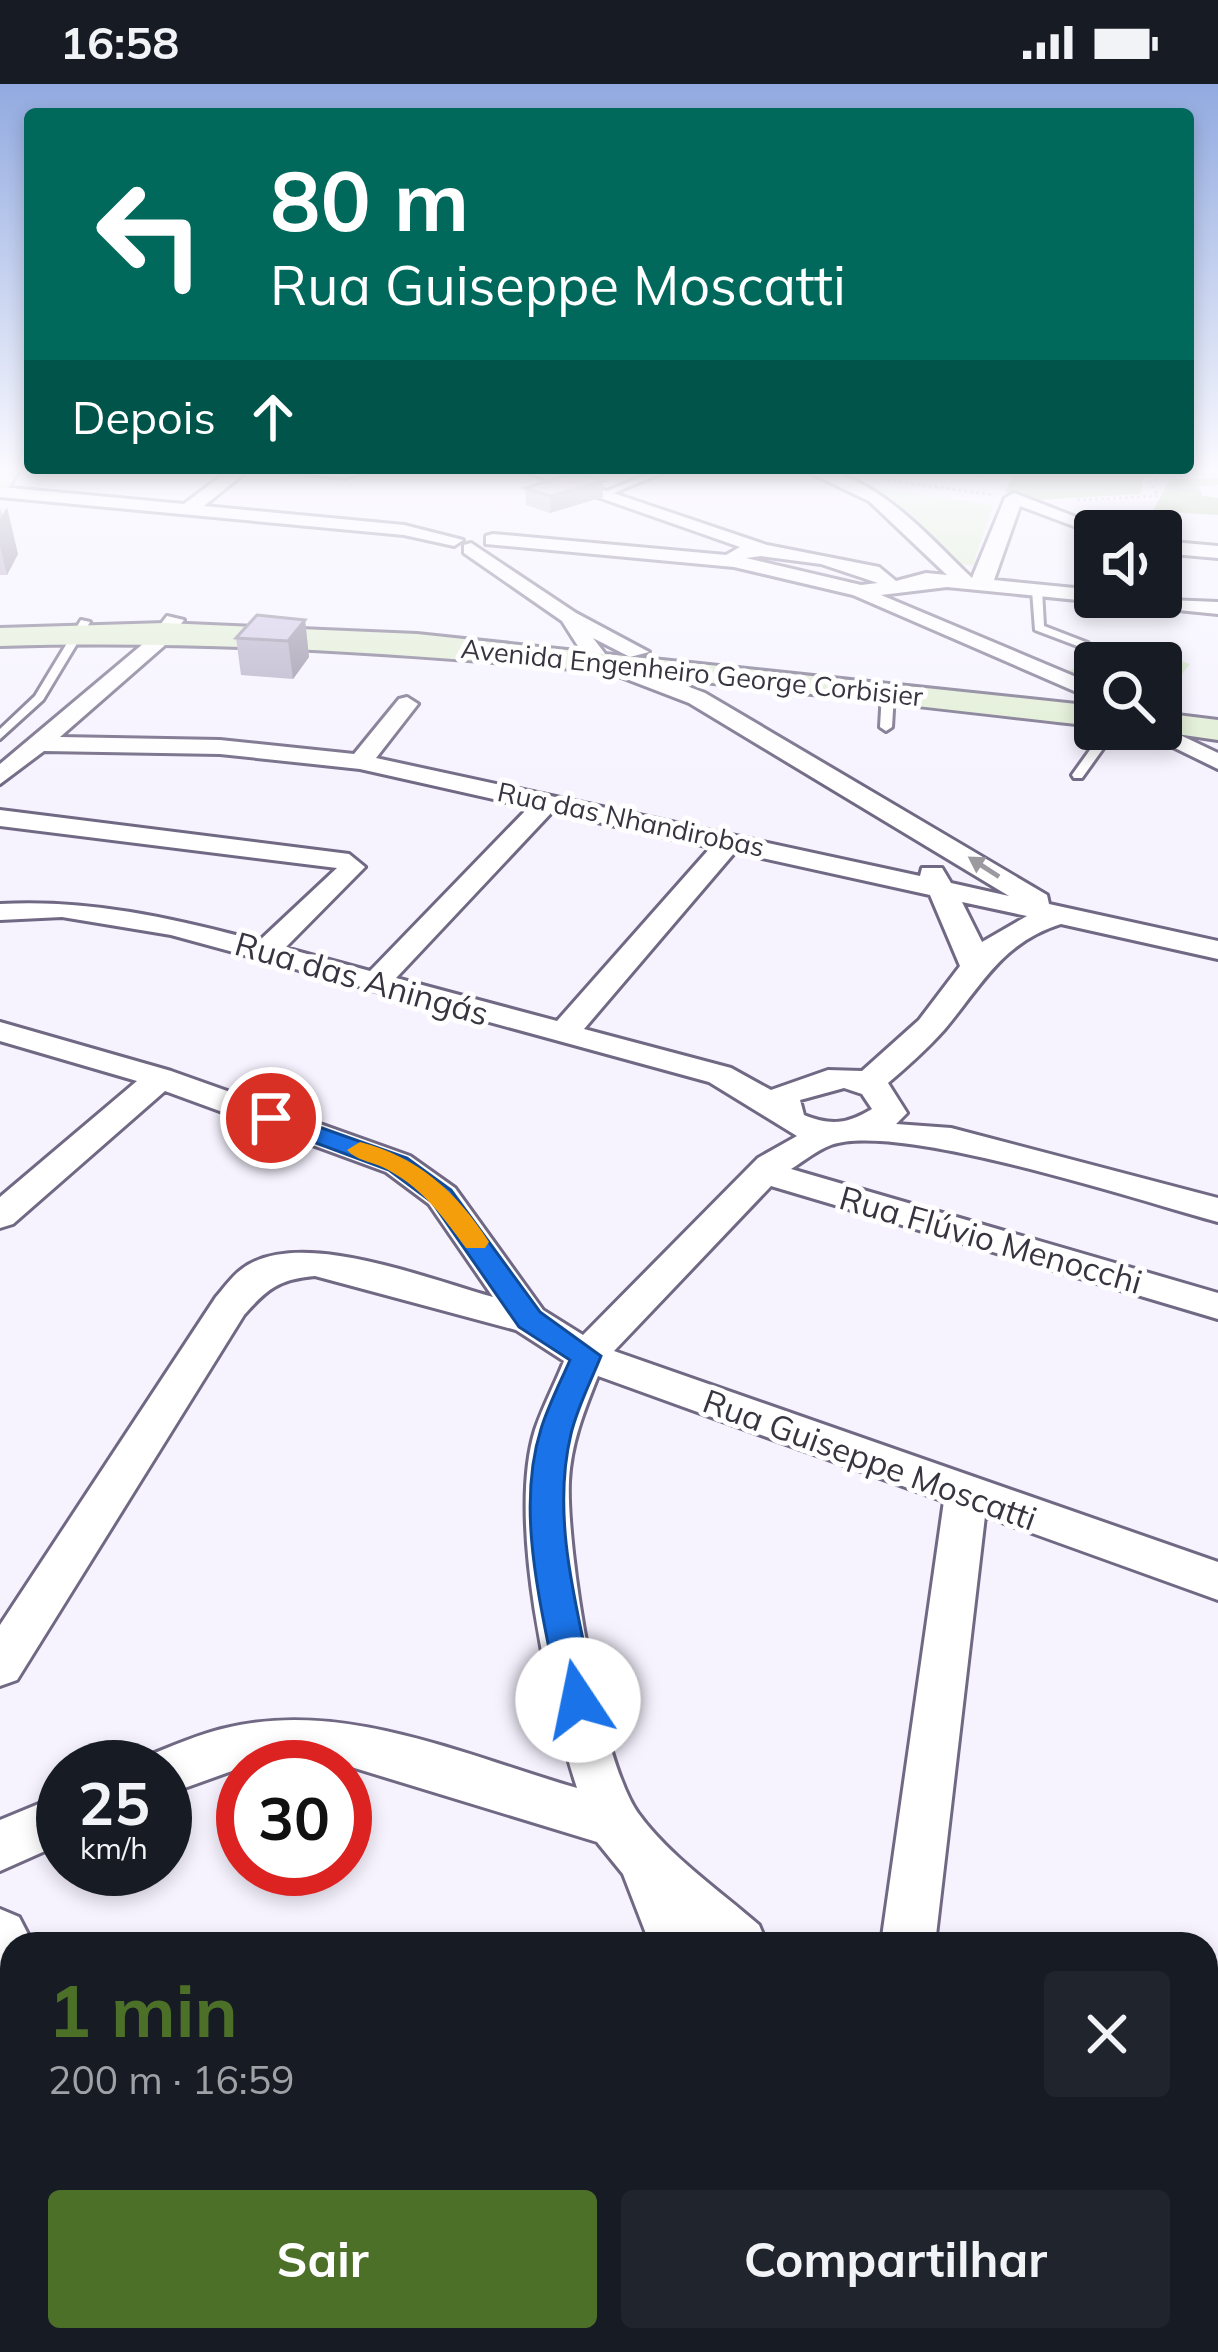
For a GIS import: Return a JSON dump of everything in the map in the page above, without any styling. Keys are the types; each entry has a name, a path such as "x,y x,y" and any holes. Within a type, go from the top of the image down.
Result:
{"main road":[{"name":"Avenida Engenheiro George Corbisier","path":"0,623 81,628 353,626 593,654 732,678 1074,714"},
{"name":"Avenida Engenheiro George Corbisier","path":"0,637 81,628"},
{"name":"Avenida Engenheiro George Corbisier","path":"593,654 638,652 732,678 1048,687 1074,693"},
{"path":"1182,711 1218,715"},
{"path":"1182,733 1216,748"}],"street":[{"path":"513,573 569,617 638,652"},
{"path":"785,573 847,589 907,614 1048,687"},
{"path":"847,573 883,583 907,614"},
{"path":"954,573 965,583"},
{"path":"965,583 971,573"},
{"path":"847,589 883,583 965,583 1074,594"},
{"path":"1182,605 1218,608"},
{"path":"569,617 593,654 697,698 907,828 946,843 1060,916"},
{"path":"0,777 170,626"},
{"path":"697,698 732,678 741,724"},
{"path":"360,762 407,704"},
{"path":"1182,738 1216,748"},
{"name":"Rua das Nhandirobas","path":"37,744 220,747 360,762 1218,950"},
{"path":"376,982 548,801"},
{"path":"0,818 349,862 352,867 344,877 266,950"},
{"path":"835,863 889,851 907,828"},
{"path":"907,828 964,933 973,963"},
{"path":"562,1034 731,840"},
{"name":"Rua das Aningás","path":"0,912 103,913 266,950 720,1075 824,1080 878,1091"},
{"path":"878,1091 938,1018 973,963 1006,932 1060,916"},
{"path":"0,1030 160,1078 398,1164 442,1196 529,1319"},
{"name":"Rua das Aningás","path":"720,1075 824,1135"},
{"path":"0,1216 160,1078"},
{"path":"767,1169 785,1115 783,1096 797,1086 824,1080"},
{"path":"860,1131 890,1113 878,1091"},
{"path":"878,1091 951,1139"},
{"path":"671,1932 584,1734 551,1558 548,1482 555,1432 586,1356 767,1169 824,1135 860,1131 951,1139 1218,1210"},
{"name":"Rua Flúvio Menocchi","path":"767,1169 1218,1306"},
{"path":"0,1664 230,1306 255,1278 276,1267 315,1263 529,1319"},
{"name":"Rua Guiseppe Moscatti","path":"529,1319 586,1356 1218,1581"},
{"path":"910,1932 966,1495"},
{"path":"192,1762 226,1750 282,1742 348,1744 628,1840 727,1932"},
{"path":"0,1846 36,1830"},
{"path":"917,2352 943,2352"}],"lane":[{"path":"1037,590 1039,628 1076,642"},
{"path":"0,734 39,698 81,628"},
{"path":"886,727 888,693"},
{"path":"1078,775 1096,750"}],"building":[{"path":"257,615 305,620 288,641 236,638"}],"slow traffic":[{"path":"360,1150 398,1164 442,1196 476,1242"}],"route":[{"path":"271,1118 398,1164 442,1196 529,1319 586,1356 555,1432 548,1482 551,1558 578,1700"}]}
